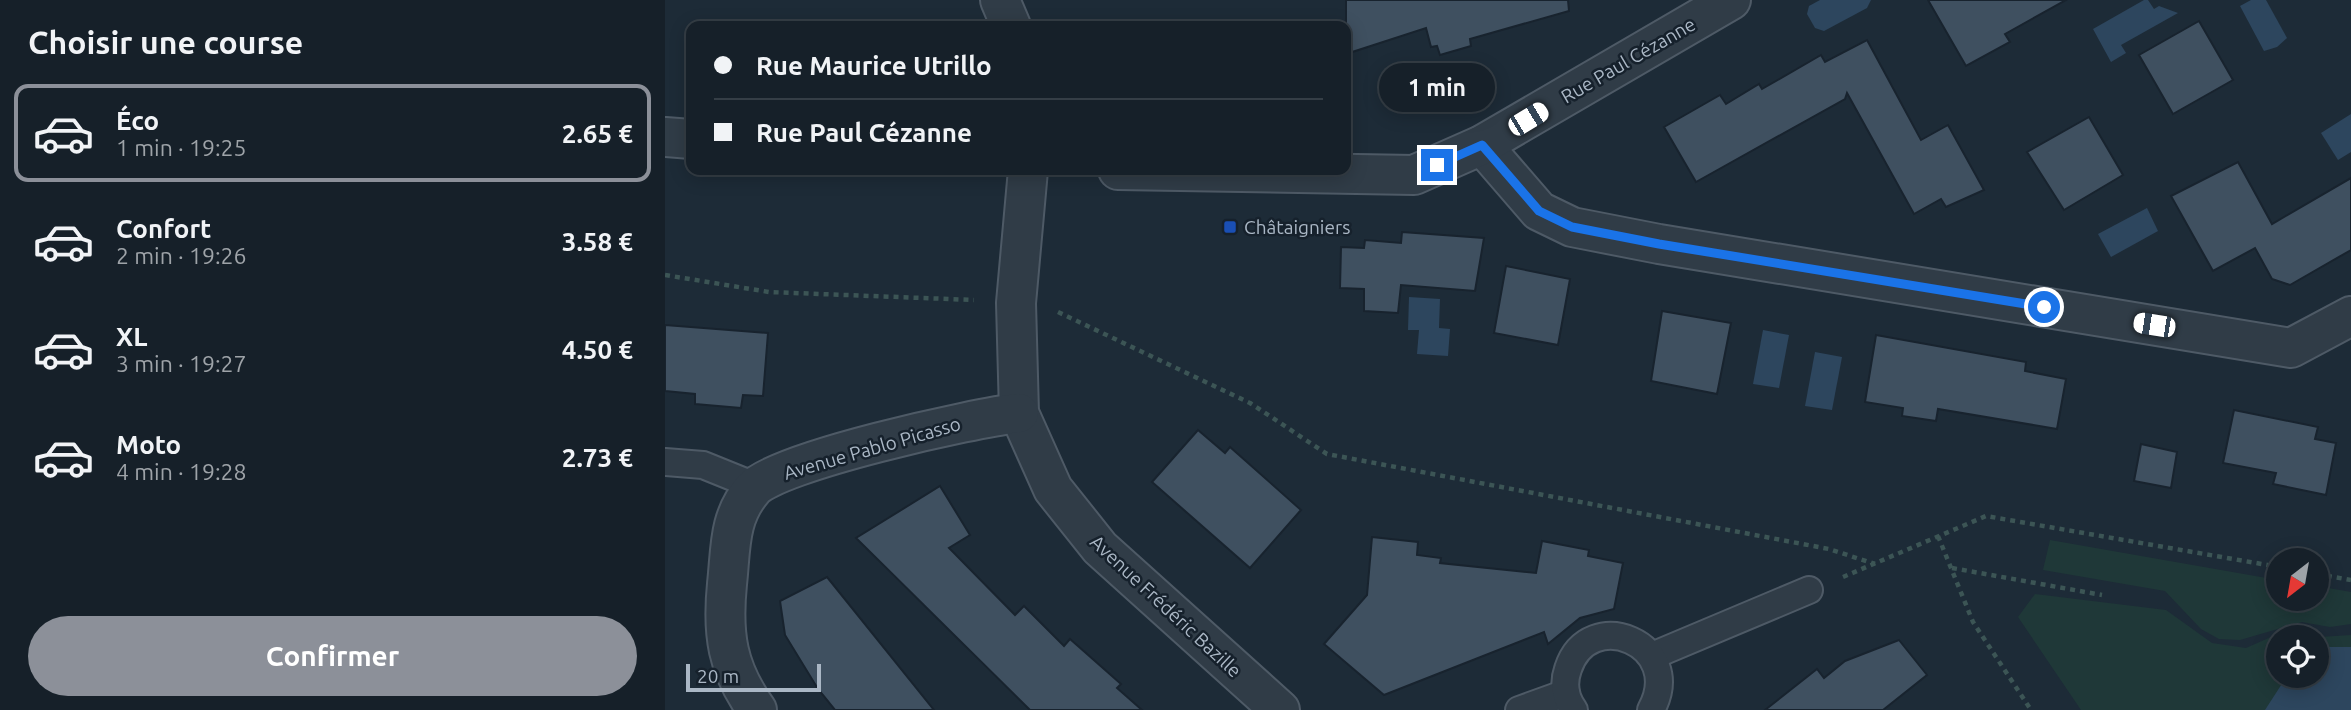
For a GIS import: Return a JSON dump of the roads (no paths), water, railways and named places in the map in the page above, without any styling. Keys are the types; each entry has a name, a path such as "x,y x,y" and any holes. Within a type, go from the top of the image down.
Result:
{"street":[{"path":"1000,0 1009,21"},
{"name":"Rue Paul Cézanne","path":"1351,174 1414,175 1482,145 1731,0"},
{"path":"665,137 686,139"},
{"path":"1482,145 1539,211 1572,227 1659,244 2291,348 2351,316"},
{"name":"Avenue Frédéric Bazille","path":"1028,175 1016,303 1019,412 1053,489 1100,548 1280,710"},
{"name":"Avenue Pablo Picasso","path":"755,486 798,466 955,423 1019,412"},
{"path":"755,486 734,516 726,592 728,658 744,693 757,710"}],"lane":[{"path":"665,462 703,466 755,486"},
{"path":"1652,656 1809,590"},
{"path":"1519,710 1570,701 1565,677 1570,661 1580,648 1593,640 1610,636 1626,637 1652,656 1660,685 1651,710"}],"water":[{"path":"1820,0 1871,0 1867,8 1824,31 1815,28 1807,14 1809,6"},
{"path":"2148,0 2154,9 2159,6 2178,13 2121,45 2126,53 2111,62 2093,29"},
{"path":"2251,0 2266,0 2287,38 2277,47 2264,51 2240,6"},
{"path":"2351,114 2351,152 2338,160 2321,133"},
{"path":"2147,208 2158,231 2111,257 2098,234"},
{"path":"1409,297 1440,299 1439,328 1450,329 1448,356 1417,354 1419,330 1408,330"},
{"path":"1763,330 1789,335 1779,388 1753,384"},
{"path":"1815,352 1842,357 1832,410 1805,406"},
{"path":"2329,647 2351,647 2351,710 2265,710 2279,688 2329,688"}],"place":[{"name":"Châtaigniers","path":"1230,227"}]}
